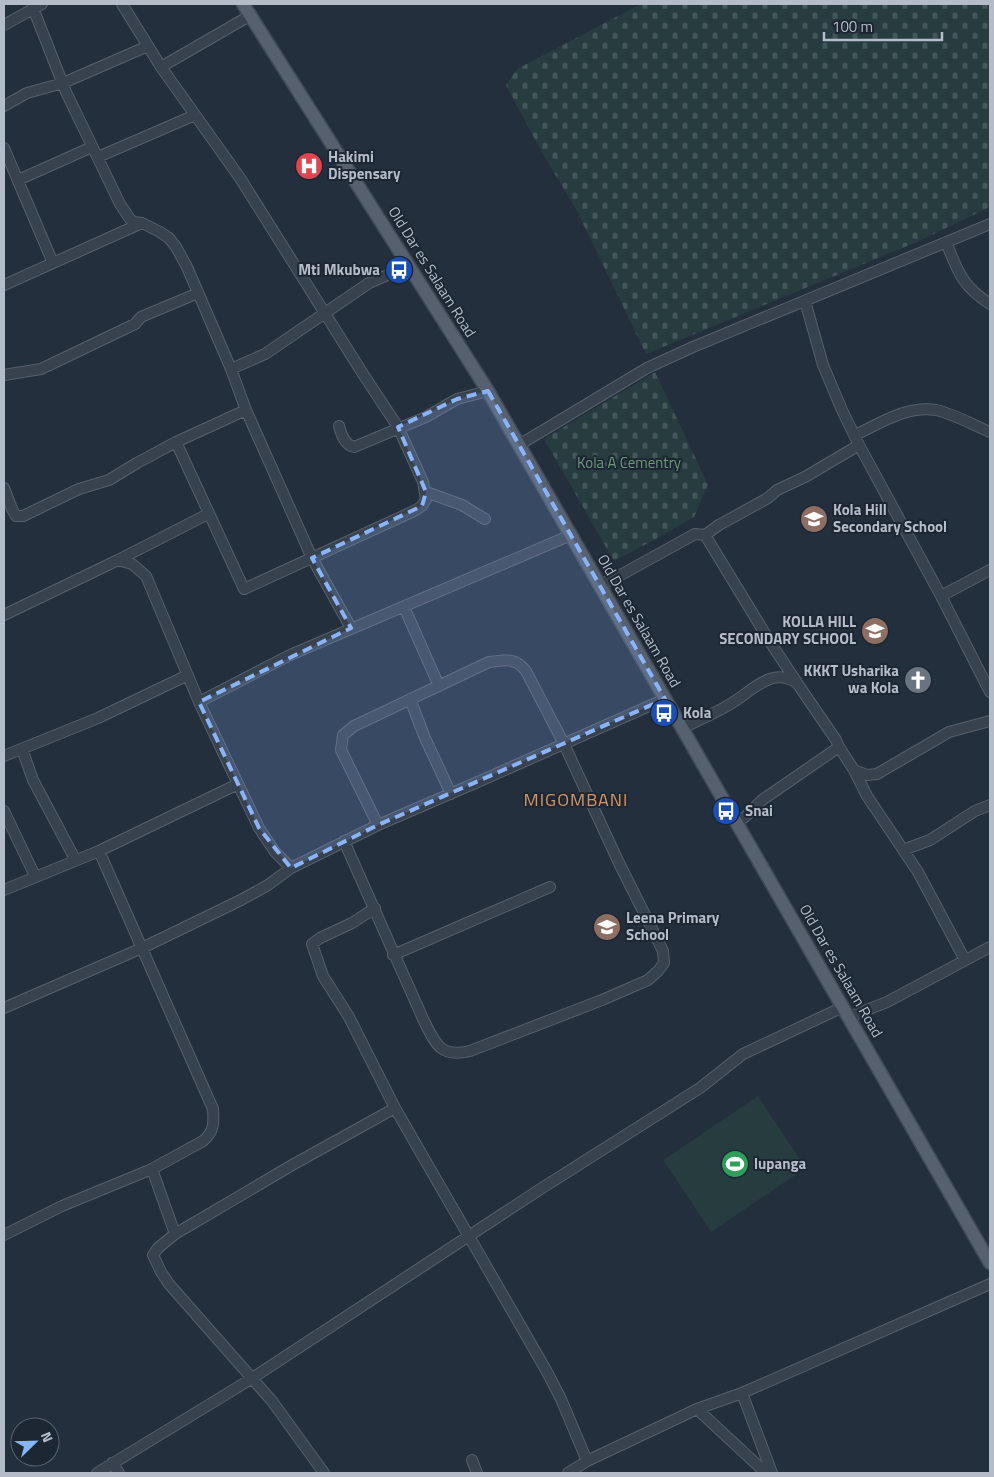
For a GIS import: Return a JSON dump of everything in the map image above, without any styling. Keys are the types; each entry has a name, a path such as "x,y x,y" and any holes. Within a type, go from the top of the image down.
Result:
{"main road":[{"name":"Old Dar es Salaam Road","path":"244,4 488,391 990,1263"}],"street":[{"path":"122,4 161,67 240,178 398,428 426,492 426,499 422,506 414,511 244,589 176,442"},
{"path":"4,24 37,6 63,83 120,204 134,222 142,223 169,238 176,247 198,293 246,410 312,558 351,628"},
{"path":"161,67 251,15"},
{"path":"4,106 27,94 63,83 148,46"},
{"path":"98,157 195,115"},
{"path":"18,180 92,147"},
{"path":"4,148 53,263"},
{"path":"4,285 142,223"},
{"path":"519,445 647,368 693,347 990,224"},
{"path":"946,242 964,281 974,294 990,304"},
{"path":"230,368 265,354 369,283 409,266"},
{"path":"4,375 41,369 135,324 141,317 198,293"},
{"path":"805,301 823,365 836,397 990,692"},
{"path":"339,426 343,437 350,446 354,447 426,417 457,399 488,391"},
{"path":"4,488 16,516 23,516 79,490 109,480 176,442 246,410"},
{"path":"600,585 695,534 705,535 719,525 768,498 777,490 805,477 888,419 905,412 936,410 990,432"},
{"path":"426,492 462,505 485,519"},
{"path":"4,615 208,514"},
{"path":"199,702 290,655 571,535"},
{"path":"705,535 772,645 836,740 867,796 918,872 965,960"},
{"path":"118,560 132,564 146,576 199,702 259,828 275,852 290,868"},
{"path":"941,596 990,570"},
{"path":"404,607 439,686"},
{"path":"344,841 375,908 393,955 431,1036 445,1052 459,1054 470,1051 602,1000 648,980 658,971 664,960 663,951 619,863 564,744 520,663 510,660 489,662 354,726 343,735 341,750 378,825"},
{"path":"4,756 98,718 188,675"},
{"path":"682,728 732,703 761,682 782,676 790,678 797,683"},
{"path":"4,1008 142,948 241,900 268,885 290,868 378,825 665,699"},
{"path":"410,700 451,794"},
{"path":"854,770 868,775 877,774 950,732 990,721"},
{"path":"736,822 745,817 762,800 839,747"},
{"path":"22,749 33,780 75,859"},
{"path":"4,890 75,859 99,851 238,784"},
{"path":"903,850 930,840 975,811 990,805"},
{"path":"4,811 35,876"},
{"path":"4,1236 62,1206 152,1169 203,1141 209,1136 214,1123 213,1109 99,851"},
{"path":"393,955 550,888"},
{"path":"375,908 352,923 320,938 312,944 324,976 349,1017 395,1108 524,1331 561,1399 587,1461"},
{"path":"96,1473 251,1379 542,1188 700,1088 743,1054 846,1012 903,994 990,948"},
{"path":"324,1473 272,1401 178,1295 161,1272 153,1255 158,1248 175,1234 294,1164 395,1108"},
{"path":"152,1169 175,1234"},
{"path":"568,1473 587,1461 697,1409 742,1393 990,1284"},
{"path":"742,1393 772,1473"},
{"path":"697,1409 766,1473"},
{"path":"472,1460 477,1473"},
{"path":"112,1463 119,1473"}],"highlighted area":[{"path":"488,391 665,699 378,825 291,868 259,828 199,702 351,628 312,558 422,506 426,492 398,427 457,399"}],"green space":[{"path":"641,4 990,4 990,207 919,241 646,354 578,213 540,149 506,85 517,69"},
{"name":"Kola A Cementry","path":"655,372 708,485 694,517 614,561 544,439"},
{"name":"lupanga","path":"758,1096 806,1168 711,1232 663,1160"}],"place":[{"name":"Hakimi Dispensary","path":"309,166"},
{"name":"Mti Mkubwa","path":"399,270"},
{"name":"Kola Hill Secondary School","path":"814,519"},
{"name":"KOLLA HILL SECONDARY SCHOOL","path":"875,631"},
{"name":"KKKT Usharika wa Kola","path":"918,680"},
{"name":"Kola","path":"664,713"},
{"name":"Snai","path":"726,811"},
{"name":"Leena Primary School","path":"607,927"},
{"name":"lupanga","path":"735,1164"}],"district":[{"name":"MIGOMBANI","path":"576,800"}]}
